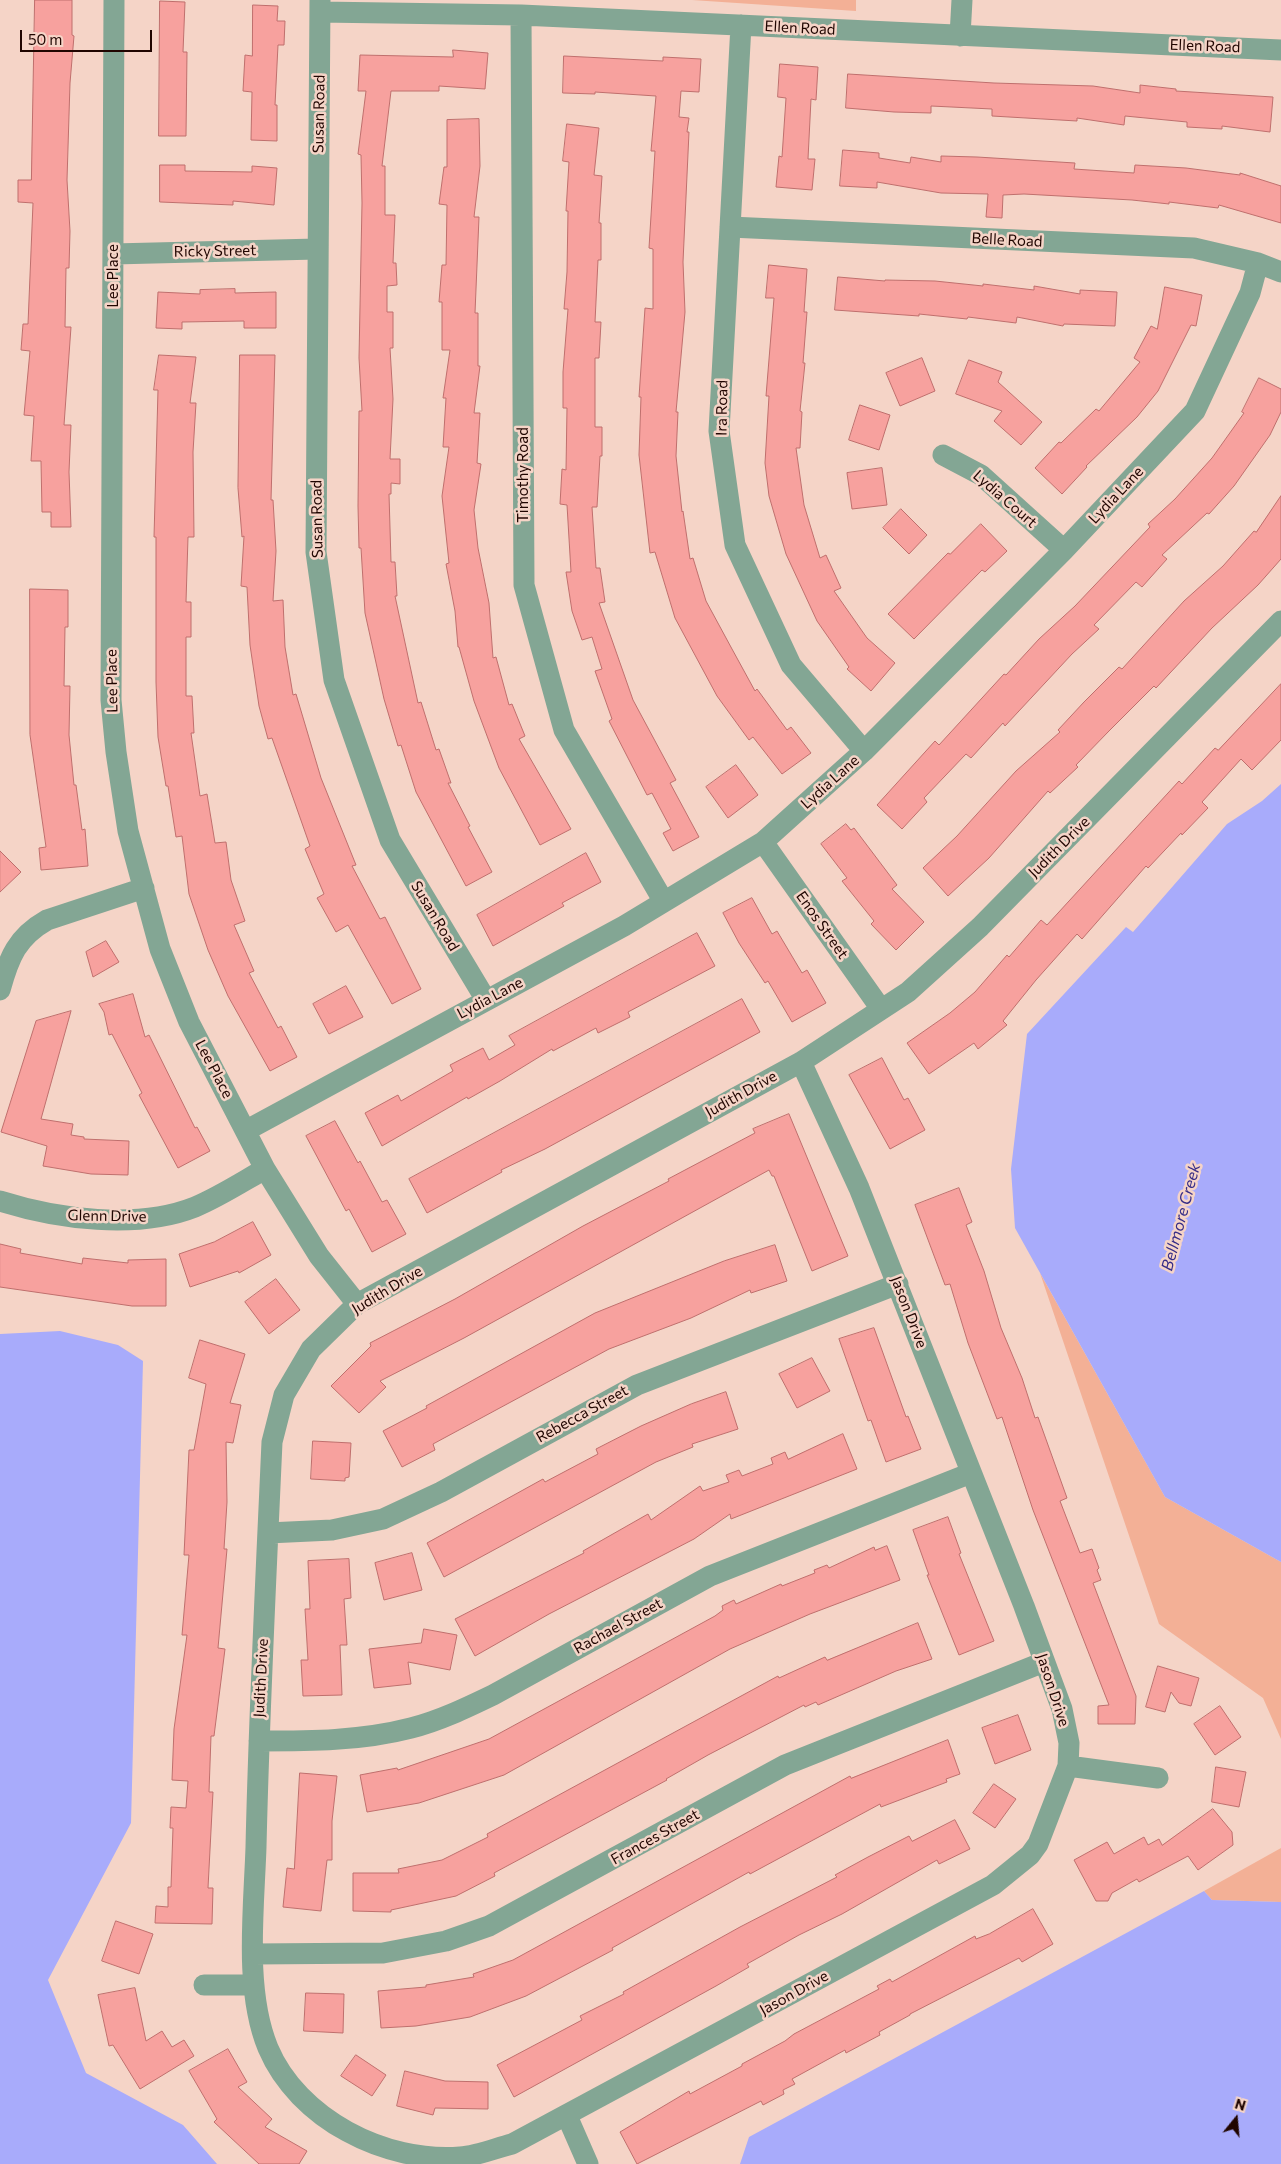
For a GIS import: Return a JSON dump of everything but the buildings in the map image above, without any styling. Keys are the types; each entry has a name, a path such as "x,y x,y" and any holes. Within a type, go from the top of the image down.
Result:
{"street":[{"name":"Lee Place","path":"114,0 111,700 116,752 128,831 160,949 189,1022 247,1130 265,1169 319,1256 356,1304"},
{"path":"960,36 962,0"},
{"name":"Ellen Road","path":"320,6 1281,50"},
{"name":"Susan Road","path":"320,6 316,552 334,680 390,840 486,1000"},
{"name":"Timothy Road","path":"521,15 524,584 564,730 664,902"},
{"name":"Ira Road","path":"741,25 719,431 735,545 791,665 864,751"},
{"name":"Belle Road","path":"730,227 1194,248 1258,263 1281,272"},
{"name":"Ricky Street","path":"113,254 317,249"},
{"name":"Lydia Lane","path":"247,1130 664,902 763,842 864,751 1064,550 1195,411 1250,293 1258,263"},
{"name":"Lydia Court","path":"943,454 981,475 1064,550"},
{"name":"Judith Drive","path":"567,2116 512,2144 461,2157 414,2155 367,2142 346,2132 316,2110 289,2082 268,2048 252,1985 258,1741 272,1442 284,1395 312,1349 356,1304 801,1062 882,1009 926,977 980,927 1281,621"},
{"name":"Enos Street","path":"763,842 882,1009"},
{"path":"0,990 7,965 19,941 34,927 47,920 144,888"},
{"name":"Jason Drive","path":"567,2116 992,1885 1030,1855 1038,1844 1068,1766 1069,1743 1062,1709 1024,1606 859,1188 801,1062"},
{"name":"Glenn Drive","path":"0,1201 22,1208 76,1218 146,1218 194,1207 265,1169"},
{"name":"Rebecca Street","path":"268,1533 332,1530 383,1519 441,1492 637,1384 898,1284"},
{"name":"Rachael Street","path":"258,1741 329,1740 364,1737 411,1728 457,1712 492,1695 710,1576 971,1474"},
{"name":"Frances Street","path":"253,1954 383,1953 446,1941 489,1926 785,1764 1044,1662"},
{"path":"1068,1766 1158,1778"},
{"path":"204,1985 252,1985"},
{"path":"567,2116 588,2164"}],"shaded area":[{"path":"692,0 856,0 856,11"},
{"path":"1040,1273 1165,1497 1281,1562 1281,1739 1263,1698 1159,1624"},
{"path":"1281,1848 1281,1902 1212,1900 1204,1891"}],"water":[{"name":"Bellmore Creek","path":"1281,784 1281,1562 1165,1497 1015,1228 1011,1169 1027,1034 1126,927 1133,932 1227,824 1262,801"},
{"path":"60,1331 118,1345 143,1361 131,1823 48,1980 86,2073 183,2125 217,2164 0,2164 0,1334"},
{"path":"1204,1891 1212,1900 1281,1902 1281,2164 740,2164 749,2137"}]}
